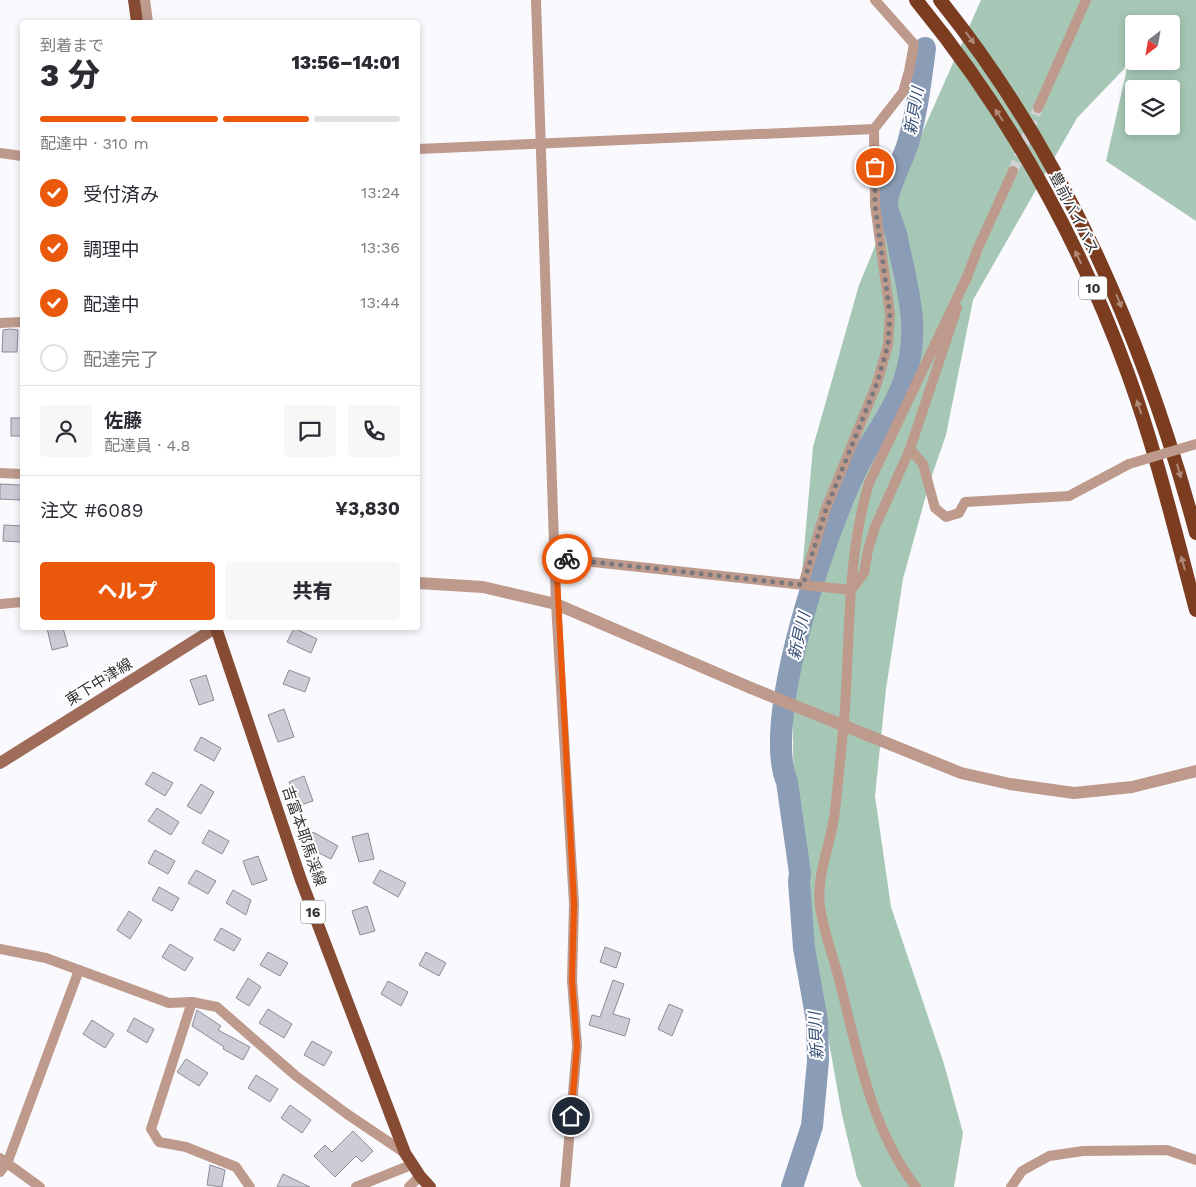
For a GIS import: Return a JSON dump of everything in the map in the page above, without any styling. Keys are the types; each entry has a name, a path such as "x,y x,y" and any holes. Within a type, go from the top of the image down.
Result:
{"highway":[{"name":"豊前バイパス","path":"916,0 955,47 1028,160 1065,230 1100,303 1144,422 1196,610"},
{"name":"豊前バイパス","path":"940,0 972,39 1043,151 1082,221 1116,295 1144,364 1178,468 1196,533"}],"main road":[{"path":"134,0 137,20"},
{"name":"東下中津線","path":"0,763 213,630"},
{"name":"吉富本耶馬渓線","path":"217,630 302,880 405,1153 411,1165 430,1187"}],"street":[{"path":"145,0 148,20"},
{"path":"536,0 556,558 556,604 574,904 572,980 577,1046 565,1187"},
{"path":"803,585 825,512 877,383 888,345 890,314 875,205 874,129 903,92 910,71 914,44 875,0"},
{"path":"1038,108 1086,0"},
{"path":"420,149 874,129"},
{"path":"0,153 20,156"},
{"path":"916,1187 906,1174 880,1123 857,1049 820,908 819,881 836,803 845,708 851,590 858,518 869,483 967,277 1012,171"},
{"path":"851,590 864,573 875,527 910,449 967,277"},
{"path":"0,323 20,322"},
{"path":"910,449 923,464 935,508 946,517 959,513 965,502 1069,496 1129,464 1196,444"},
{"path":"0,473 20,474"},
{"path":"556,558 851,590"},
{"path":"420,583 483,587 556,604 751,688 961,773 1010,784 1074,793 1132,787 1196,771"},
{"path":"0,604 20,602"},
{"path":"0,949 46,958 169,1003 192,1002 217,1006 296,1076 347,1114 405,1153"},
{"path":"0,1172 79,970"},
{"path":"192,1002 151,1129 159,1142 186,1148 236,1167 250,1187"},
{"path":"1011,1187 1022,1171 1049,1156 1083,1151 1167,1150 1196,1160"},
{"path":"4,1160 40,1187"},
{"path":"356,1187 411,1165"},
{"path":"409,1187 420,1176"}],"green space":[{"path":"981,0 1196,0 1196,221 1106,161 1127,70 1180,70 1180,15 1125,15 1125,67 1077,118 973,300 946,435 929,484 903,579 886,689 875,796 891,907 944,1064 963,1133 954,1187 862,1187 857,1178 842,1115 795,853 792,686 813,447 859,285 918,142"}],"building":[{"path":"3,330 18,330 17,352 2,352"},
{"path":"11,418 20,418 20,436 11,436"},
{"path":"0,484 20,485 20,500 0,499"},
{"path":"4,525 20,526 20,542 3,541"},
{"path":"47,630 64,630 68,646 52,650"},
{"path":"293,630 298,630 317,639 311,653 287,642"},
{"path":"289,670 310,678 305,692 283,684"},
{"path":"206,675 214,700 199,705 190,680"},
{"path":"284,709 294,737 278,742 268,715"},
{"path":"201,737 221,748 214,761 194,750"},
{"path":"153,772 173,783 165,796 145,784"},
{"path":"304,776 313,801 298,806 289,782"},
{"path":"201,784 214,792 201,814 187,806"},
{"path":"157,808 179,822 171,835 148,821"},
{"path":"209,830 229,841 222,854 202,843"},
{"path":"313,832 338,846 331,859 305,846"},
{"path":"368,833 374,859 359,862 352,837"},
{"path":"155,850 175,861 168,874 148,863"},
{"path":"258,856 267,880 252,885 243,861"},
{"path":"196,870 216,881 208,894 188,883"},
{"path":"380,870 406,883 398,897 373,883"},
{"path":"159,887 179,898 172,911 152,900"},
{"path":"233,890 251,900 246,915 226,903"},
{"path":"367,906 375,931 360,935 352,911"},
{"path":"129,911 142,920 130,939 117,930"},
{"path":"221,928 241,939 234,951 214,940"},
{"path":"170,944 193,958 185,971 162,957"},
{"path":"605,947 621,953 616,968 600,962"},
{"path":"268,952 288,963 280,976 260,965"},
{"path":"426,952 446,963 439,976 419,965"},
{"path":"248,978 261,987 249,1006 236,998"},
{"path":"613,980 624,984 613,1014 630,1019 625,1036 589,1025 592,1015 600,1017"},
{"path":"388,981 408,992 401,1006 381,994"},
{"path":"669,1004 683,1010 672,1036 658,1029"},
{"path":"268,1009 292,1024 284,1038 259,1023"},
{"path":"197,1010 221,1026 218,1030 250,1047 243,1060 223,1049 224,1047 192,1026"},
{"path":"134,1018 154,1029 147,1043 127,1031"},
{"path":"92,1020 114,1034 105,1048 83,1034"},
{"path":"312,1041 332,1052 324,1066 304,1055"},
{"path":"186,1059 208,1073 199,1086 177,1072"},
{"path":"256,1075 278,1089 270,1102 248,1088"},
{"path":"290,1105 311,1120 302,1133 281,1118"},
{"path":"353,1131 373,1151 362,1162 356,1156 335,1177 314,1156 325,1145 332,1152"},
{"path":"210,1165 225,1170 222,1187 207,1185"},
{"path":"283,1174 310,1187 277,1187"}],"waterway":[{"name":"新貝川","path":"792,1187 812,1126 818,1061 817,1021 804,948 800,873 781,753 783,716 789,672 800,626 829,536 856,470 895,402 905,378 910,359 912,341 911,308 887,199 911,131 925,48"}],"tunnel":[{"path":"1013,171 1038,108"}],"way so far":[{"path":"567,559 803,585 825,512 877,383 888,345 890,314 875,205 875,167"}],"route":[{"path":"567,559 556,558 556,604 574,904 572,980 577,1046 571,1116"}]}
